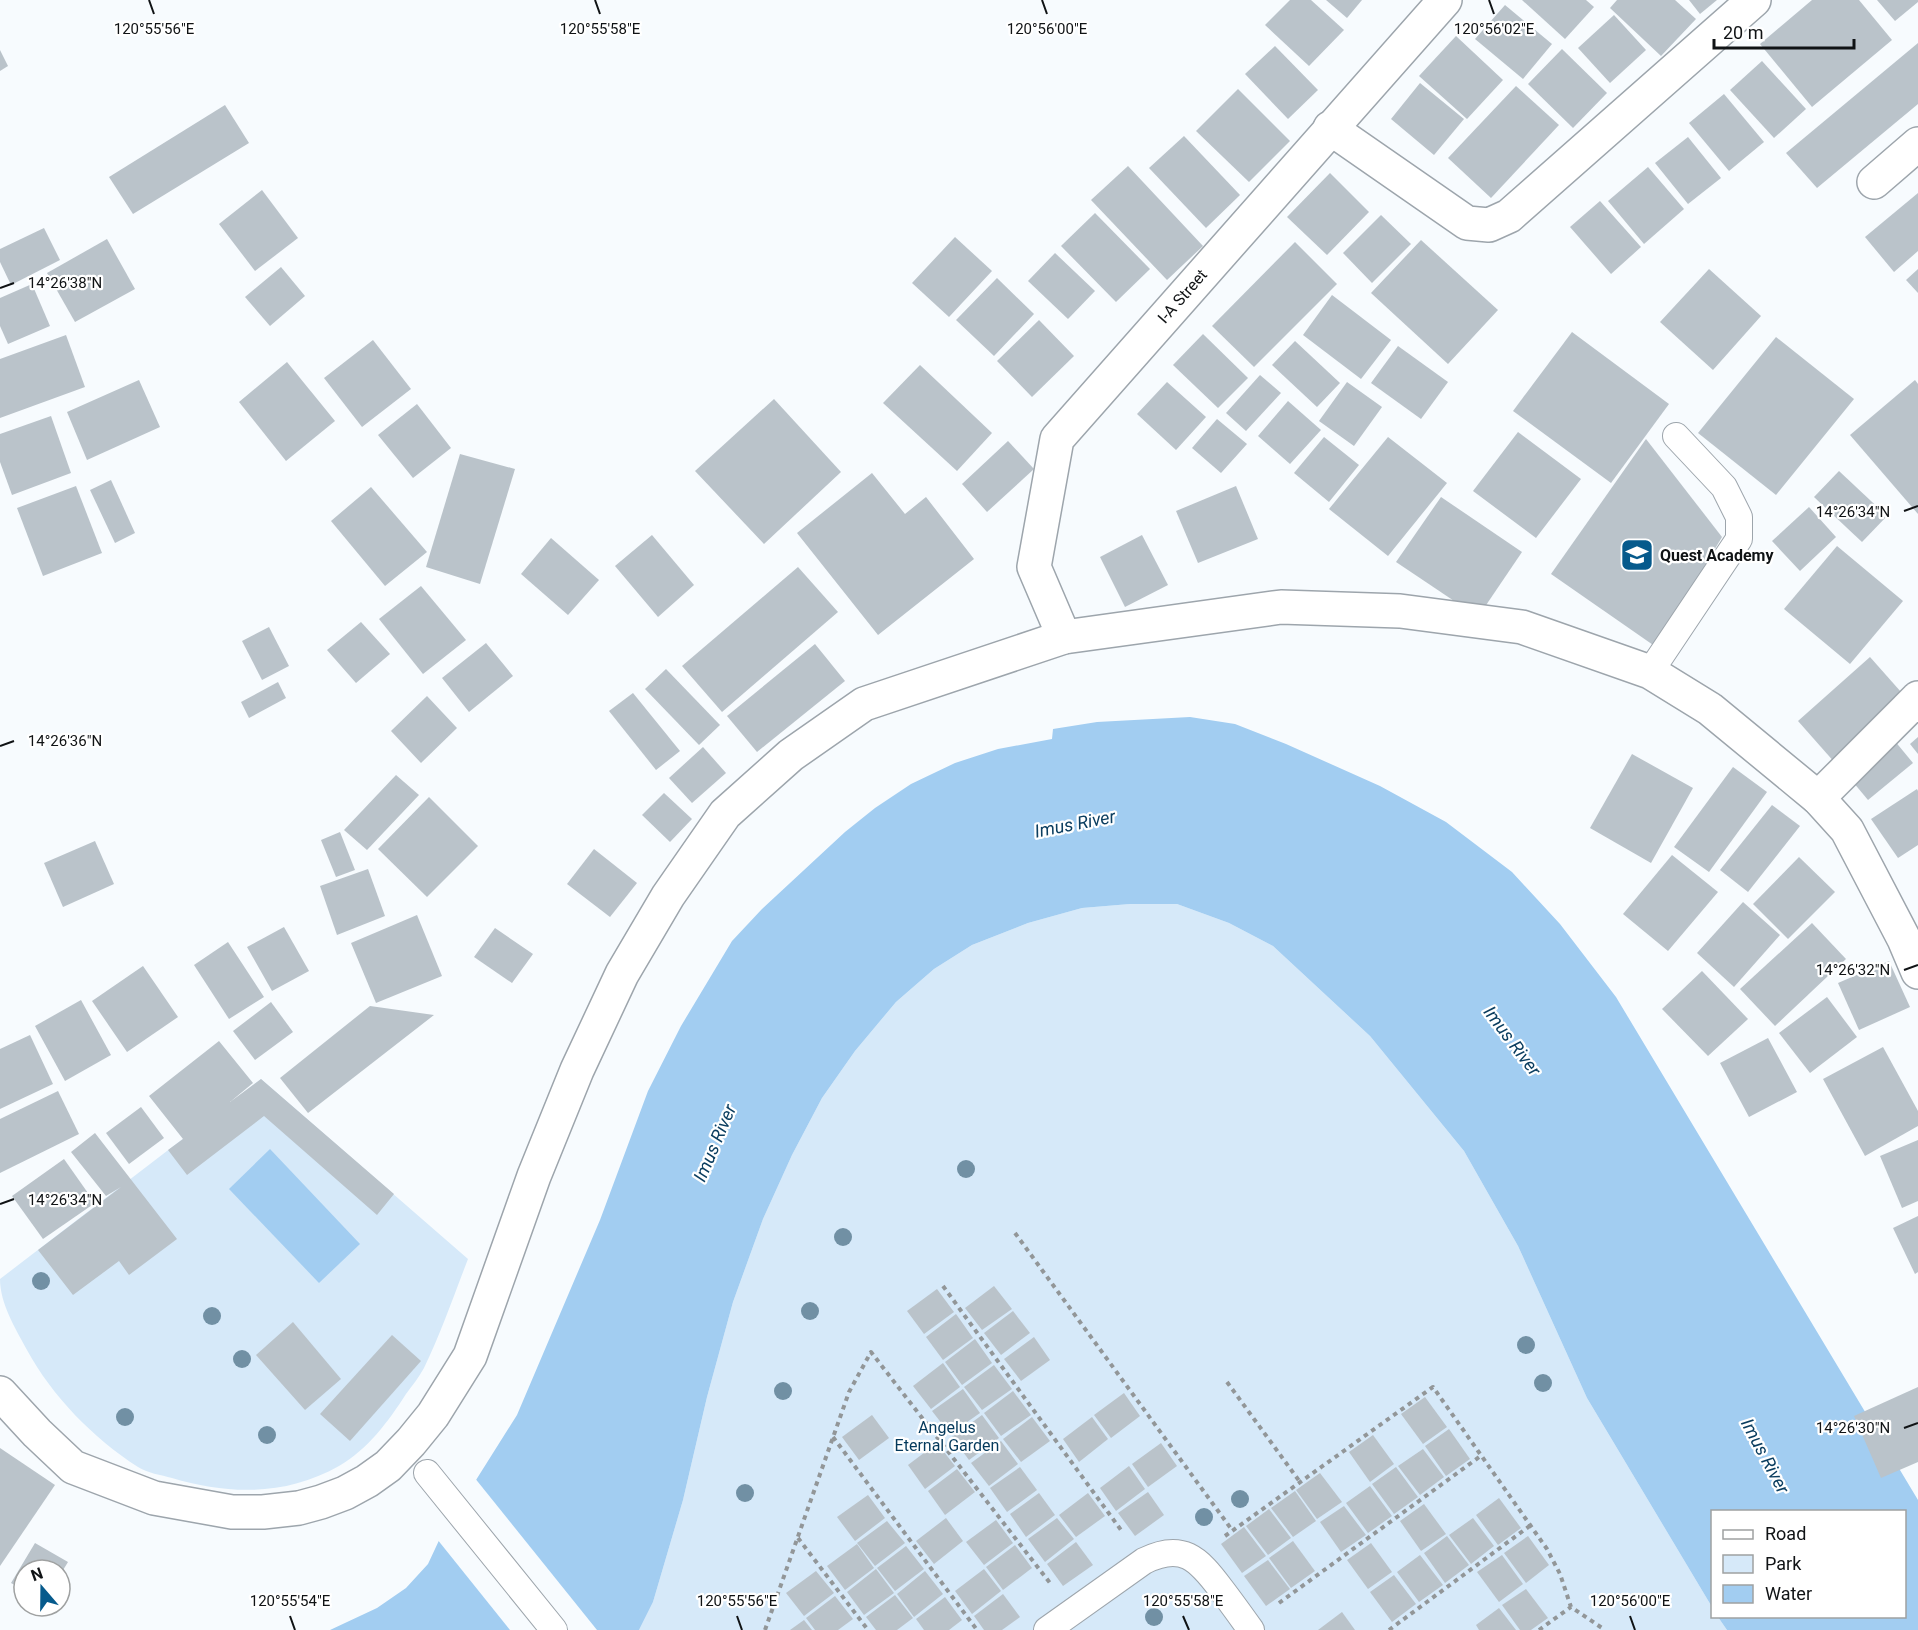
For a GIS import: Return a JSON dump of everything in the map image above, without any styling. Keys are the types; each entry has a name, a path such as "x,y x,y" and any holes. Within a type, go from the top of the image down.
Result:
{"main road":[{"name":"I-A Street","path":"1065,637 1034,567 1057,439 1445,0"},
{"path":"1330,128 1467,223 1489,225 1509,216 1754,0"},
{"path":"1874,182 1918,144"},
{"path":"0,1393 73,1467 154,1498 232,1512 263,1512 299,1508 321,1502 345,1493 374,1476 388,1466 418,1433 439,1406 470,1356 534,1176 577,1070 622,974 668,896 725,814 791,755 864,704 1065,637 1281,607 1400,611 1522,627 1650,672 1710,709 1818,798 1847,830 1904,939 1918,972"},
{"path":"1818,798 1918,698"}],"lane":[{"path":"1650,672 1739,539 1739,517 1724,487 1676,436"},
{"path":"427,1473 554,1630"},
{"path":"1047,1630 1144,1561 1168,1552 1193,1558 1204,1566 1250,1628"}],"path":[{"path":"1015,1233 1232,1530"},
{"path":"943,1286 1144,1561"},
{"path":"765,1630 849,1392 872,1352 1073,1612"},
{"path":"1227,1382 1300,1482"},
{"path":"1193,1558 1432,1387 1532,1525 1560,1574 1571,1607 1605,1630"},
{"path":"833,1437 977,1630"},
{"path":"1250,1628 1482,1455"},
{"path":"1389,1630 1532,1525"},
{"path":"797,1537 868,1630"},
{"path":"1539,1630 1571,1607"}],"green space":[{"name":"Angelus Eternal Garden","path":"1130,904 1177,904 1229,923 1273,946 1370,1036 1464,1151 1518,1246 1587,1398 1711,1605 1711,1618 1719,1618 1727,1630 639,1630 653,1602 683,1500 707,1397 733,1302 763,1219 792,1155 822,1098 855,1051 896,1002 934,969 972,945 1028,923 1082,908"},
{"path":"261,1079 468,1259 424,1368 392,1415 359,1452 339,1466 299,1483 257,1490 236,1490 193,1484 154,1474 138,1467 105,1443 61,1400 37,1367 9,1315 0,1279"}],"water":[{"name":"Imus River","path":"1190,717 1235,724 1286,744 1380,786 1446,822 1512,872 1560,924 1616,997 1918,1500 1918,1630 1727,1630 1719,1618 1906,1618 1906,1510 1711,1510 1711,1605 1587,1398 1518,1246 1464,1151 1370,1036 1273,946 1229,923 1177,904 1130,904 1082,908 1028,923 972,945 934,969 896,1002 855,1051 822,1098 792,1155 763,1219 733,1302 707,1397 683,1500 653,1602 639,1630 330,1630 377,1608 406,1588 428,1564 442,1534 517,1415 600,1220 648,1091 681,1026 732,941 762,909 845,832 911,784 955,763 998,749 1052,739 1053,729 1097,722"},
{"path":"270,1149 360,1244 319,1283 229,1189"}],"pier":[{"path":"474,1477 597,1630 510,1630 437,1539"}],"building":[{"path":"1290,0 1311,0 1344,30 1309,66 1265,25"},
{"path":"1326,0 1362,0 1347,18"},
{"path":"1522,0 1586,0 1594,7 1565,39"},
{"path":"1617,0 1675,0 1696,19 1661,56 1610,8"},
{"path":"1689,0 1717,0 1700,14"},
{"path":"1812,0 1859,0 1892,40 1812,107 1760,44"},
{"path":"1877,0 1918,0 1918,2 1895,21"},
{"path":"1505,5 1552,44 1523,79 1475,39"},
{"path":"1614,15 1646,50 1610,83 1578,48"},
{"path":"1456,36 1503,80 1467,119 1419,76"},
{"path":"1918,43 1918,104 1817,188 1786,153"},
{"path":"1275,46 1318,90 1288,119 1245,74"},
{"path":"1562,49 1607,93 1573,128 1528,84"},
{"path":"0,50 8,66 0,71"},
{"path":"1762,61 1806,109 1774,138 1730,90"},
{"path":"1420,83 1464,119 1434,155 1391,119"},
{"path":"1516,86 1559,125 1491,198 1448,158"},
{"path":"1238,89 1290,141 1249,182 1196,131"},
{"path":"1724,94 1764,142 1729,171 1689,123"},
{"path":"225,105 249,143 133,214 109,177"},
{"path":"1184,136 1240,195 1206,228 1149,168"},
{"path":"1688,137 1721,178 1688,204 1655,163"},
{"path":"1128,166 1203,246 1167,280 1091,200"},
{"path":"1648,167 1684,209 1644,244 1608,201"},
{"path":"1330,173 1369,212 1327,255 1287,217"},
{"path":"262,190 298,238 255,271 219,224"},
{"path":"1918,193 1918,251 1894,272 1865,237"},
{"path":"1600,201 1641,247 1611,274 1570,227"},
{"path":"1095,213 1150,269 1116,302 1061,246"},
{"path":"1381,215 1411,244 1372,283 1343,253"},
{"path":"44,228 60,260 11,285 0,262 0,249"},
{"path":"955,237 992,271 949,317 912,283"},
{"path":"107,239 135,289 75,322 47,273"},
{"path":"1421,240 1498,310 1448,364 1371,293"},
{"path":"1295,242 1337,284 1254,367 1212,326"},
{"path":"1055,253 1095,291 1068,319 1028,281"},
{"path":"281,267 305,296 270,326 245,297"},
{"path":"1709,269 1761,316 1713,370 1660,322"},
{"path":"1918,269 1918,293 1906,280"},
{"path":"997,278 1034,314 994,356 956,320"},
{"path":"32,284 50,326 8,344 0,326 0,298"},
{"path":"1332,295 1391,340 1361,379 1303,335"},
{"path":"1039,320 1074,356 1032,397 997,361"},
{"path":"1572,332 1669,404 1611,483 1513,411"},
{"path":"1203,334 1248,378 1218,408 1173,365"},
{"path":"66,335 85,387 0,418 0,359"},
{"path":"1776,337 1854,399 1776,495 1698,433"},
{"path":"373,340 411,389 362,427 324,378"},
{"path":"1295,341 1340,383 1317,407 1272,365"},
{"path":"1398,346 1448,382 1421,419 1371,383"},
{"path":"287,362 335,421 286,461 239,402"},
{"path":"920,365 992,433 957,471 883,403"},
{"path":"1260,375 1281,393 1246,431 1226,413"},
{"path":"139,380 160,427 87,460 67,412"},
{"path":"1915,380 1918,384 1918,514 1850,435"},
{"path":"1167,382 1206,417 1176,450 1137,414"},
{"path":"1347,382 1382,407 1354,446 1319,421"},
{"path":"774,399 841,472 764,544 695,471"},
{"path":"1288,401 1321,430 1290,464 1258,436"},
{"path":"417,404 451,448 413,478 378,435"},
{"path":"51,416 71,473 12,495 0,462 0,434"},
{"path":"1217,419 1247,444 1221,473 1192,448"},
{"path":"1518,432 1581,479 1536,538 1473,491"},
{"path":"1324,437 1359,465 1329,502 1294,473"},
{"path":"1388,437 1447,483 1388,556 1329,509"},
{"name":"Quest Academy","path":"1646,439 1722,537 1656,647 1551,574"},
{"path":"1008,441 1034,469 987,512 962,484"},
{"path":"460,454 515,469 480,584 426,567"},
{"path":"1839,471 1887,516 1862,542 1814,497"},
{"path":"872,473 905,514 926,497 974,559 878,635 797,533"},
{"path":"111,480 135,533 115,543 90,490"},
{"path":"76,486 102,553 43,576 17,508"},
{"path":"1236,486 1258,539 1198,563 1176,511"},
{"path":"371,487 427,552 385,586 331,521"},
{"path":"1441,497 1522,552 1478,617 1396,562"},
{"path":"1809,507 1836,537 1800,571 1772,541"},
{"path":"652,535 694,585 658,617 615,566"},
{"path":"1142,535 1168,585 1125,607 1100,557"},
{"path":"551,538 599,580 568,615 521,574"},
{"path":"1837,546 1903,601 1850,664 1784,609"},
{"path":"798,567 838,612 722,712 682,666"},
{"path":"421,586 466,640 423,674 379,619"},
{"path":"361,622 390,654 356,683 327,650"},
{"path":"269,627 289,666 262,680 242,641"},
{"path":"486,643 513,676 469,712 442,678"},
{"path":"815,644 845,681 757,752 727,716"},
{"path":"1870,657 1909,701 1836,764 1798,721"},
{"path":"666,669 720,725 699,745 645,689"},
{"path":"278,682 286,698 249,718 241,702"},
{"path":"633,693 680,751 656,770 609,711"},
{"path":"427,696 457,728 421,763 391,731"},
{"path":"1918,737 1918,754 1910,744"},
{"path":"1894,740 1913,763 1868,800 1848,776"},
{"path":"703,747 726,773 692,803 669,778"},
{"path":"1632,754 1693,788 1651,863 1590,828"},
{"path":"1733,767 1767,792 1709,872 1674,847"},
{"path":"396,775 419,795 367,850 344,830"},
{"path":"1917,789 1918,845 1898,858 1871,819"},
{"path":"664,793 692,819 670,842 642,815"},
{"path":"429,797 478,846 427,897 378,849"},
{"path":"1772,805 1800,826 1748,892 1720,870"},
{"path":"340,832 355,870 336,877 321,840"},
{"path":"95,841 114,884 63,907 44,863"},
{"path":"594,849 637,883 610,917 567,884"},
{"path":"1672,855 1718,892 1668,951 1623,914"},
{"path":"1799,857 1835,892 1788,939 1753,904"},
{"path":"368,869 385,916 337,935 320,886"},
{"path":"1743,902 1780,935 1734,987 1697,953"},
{"path":"417,915 442,976 376,1003 351,943"},
{"path":"1812,923 1846,959 1775,1026 1740,989"},
{"path":"284,927 309,971 272,991 247,947"},
{"path":"495,928 533,954 512,983 474,957"},
{"path":"228,942 264,997 229,1019 194,965"},
{"path":"1889,961 1910,1007 1859,1030 1838,983"},
{"path":"143,966 178,1017 127,1052 92,1001"},
{"path":"1702,971 1748,1019 1708,1056 1662,1009"},
{"path":"1827,997 1857,1037 1810,1073 1779,1033"},
{"path":"81,1000 111,1055 65,1081 35,1026"},
{"path":"271,1002 293,1032 255,1060 233,1031"},
{"path":"370,1006 434,1015 308,1113 280,1078"},
{"path":"30,1035 53,1084 0,1109 0,1049"},
{"path":"1768,1038 1797,1092 1749,1117 1720,1063"},
{"path":"219,1041 253,1083 230,1102 261,1079 394,1194 377,1215 264,1116 187,1175 168,1150 183,1139 149,1096"},
{"path":"1883,1047 1918,1111 1918,1126 1865,1156 1823,1079"},
{"path":"58,1091 79,1134 0,1173 0,1119"},
{"path":"141,1107 164,1138 129,1164 106,1133"},
{"path":"95,1133 177,1239 129,1275 119,1261 73,1295 38,1250 121,1187 106,1196 71,1152"},
{"path":"1918,1140 1918,1201 1902,1208 1880,1156"},
{"path":"64,1159 95,1203 43,1239 12,1196"},
{"path":"1918,1216 1918,1272 1915,1274 1893,1228"},
{"path":"994,1286 1012,1309 982,1330 965,1308"},
{"path":"937,1289 954,1312 924,1334 907,1311"},
{"path":"1013,1311 1030,1333 1001,1355 984,1333"},
{"path":"956,1314 973,1338 943,1360 926,1337"},
{"path":"293,1322 341,1379 305,1410 256,1355"},
{"path":"392,1335 421,1361 350,1441 320,1414"},
{"path":"1034,1337 1050,1360 1021,1381 1004,1359"},
{"path":"975,1339 992,1363 962,1385 945,1362"},
{"path":"943,1363 960,1387 931,1409 913,1386"},
{"path":"994,1365 1012,1389 982,1410 964,1387"},
{"path":"1918,1387 1918,1462 1881,1478 1854,1416"},
{"path":"963,1389 980,1413 950,1434 932,1411"},
{"path":"1013,1391 1031,1415 1001,1436 984,1413"},
{"path":"1124,1393 1140,1416 1111,1438 1094,1415"},
{"path":"1425,1397 1447,1427 1423,1444 1401,1414"},
{"path":"872,1415 889,1438 859,1460 842,1437"},
{"path":"982,1415 999,1438 969,1460 952,1437"},
{"path":"1032,1417 1050,1441 1021,1462 1003,1439"},
{"path":"1092,1417 1108,1439 1079,1462 1063,1439"},
{"path":"1449,1429 1470,1459 1446,1476 1425,1446"},
{"path":"1373,1435 1394,1464 1370,1482 1349,1452"},
{"path":"1001,1441 1018,1464 989,1486 971,1463"},
{"path":"937,1443 955,1466 925,1489 908,1465"},
{"path":"1161,1443 1177,1466 1148,1487 1132,1464"},
{"path":"0,1448 55,1485 0,1566"},
{"path":"1423,1449 1444,1477 1420,1495 1398,1466"},
{"path":"1129,1466 1145,1489 1116,1511 1100,1488"},
{"path":"1020,1467 1037,1490 1007,1512 990,1488"},
{"path":"1396,1467 1418,1497 1394,1514 1372,1484"},
{"path":"957,1469 975,1492 945,1515 928,1491"},
{"path":"1320,1473 1342,1502 1317,1519 1296,1490"},
{"path":"1370,1486 1392,1516 1368,1533 1346,1503"},
{"path":"1295,1491 1316,1521 1293,1537 1271,1508"},
{"path":"1148,1492 1164,1515 1135,1536 1118,1513"},
{"path":"1039,1493 1055,1515 1026,1537 1010,1514"},
{"path":"1088,1493 1105,1516 1076,1537 1059,1515"},
{"path":"868,1495 885,1518 855,1541 837,1517"},
{"path":"1499,1498 1521,1528 1498,1545 1476,1515"},
{"path":"1424,1504 1446,1534 1421,1551 1400,1521"},
{"path":"1344,1506 1366,1535 1341,1552 1320,1522"},
{"path":"1269,1509 1291,1538 1268,1555 1246,1526"},
{"path":"946,1518 963,1541 934,1564 916,1541"},
{"path":"1057,1518 1074,1539 1045,1562 1028,1539"},
{"path":"1473,1518 1494,1546 1471,1564 1449,1535"},
{"path":"996,1520 1013,1543 984,1565 966,1542"},
{"path":"887,1521 905,1543 875,1566 857,1543"},
{"path":"1244,1527 1266,1556 1242,1573 1221,1544"},
{"path":"1447,1536 1469,1565 1445,1583 1424,1553"},
{"path":"1528,1536 1549,1565 1526,1583 1504,1553"},
{"path":"1293,1541 1315,1571 1291,1588 1269,1558"},
{"path":"1076,1542 1093,1565 1063,1586 1047,1564"},
{"path":"35,1543 61,1558 26,1558"},
{"path":"1371,1543 1392,1572 1368,1589 1347,1560"},
{"path":"857,1544 874,1568 845,1590 827,1566"},
{"path":"1015,1545 1032,1568 1003,1590 986,1567"},
{"path":"906,1546 924,1569 895,1591 877,1568"},
{"path":"1420,1555 1443,1585 1419,1602 1397,1572"},
{"path":"1502,1555 1523,1584 1499,1602 1477,1572"},
{"path":"1268,1560 1290,1589 1266,1606 1244,1576"},
{"path":"876,1569 894,1593 864,1615 847,1592"},
{"path":"984,1569 1001,1591 972,1614 955,1591"},
{"path":"816,1571 834,1593 804,1616 786,1593"},
{"path":"925,1571 943,1594 914,1617 897,1594"},
{"path":"1394,1575 1416,1604 1392,1622 1370,1592"},
{"path":"1526,1589 1548,1618 1531,1630 1520,1630 1502,1605"},
{"path":"1003,1594 1020,1617 1002,1630 984,1630 974,1616"},
{"path":"895,1595 913,1618 897,1630 876,1630 866,1617"},
{"path":"835,1596 853,1619 838,1630 815,1630 806,1618"},
{"path":"945,1597 962,1620 949,1630 924,1630 916,1619"},
{"path":"1499,1608 1516,1630 1479,1630 1476,1625"},
{"path":"1342,1612 1355,1630 1318,1630"},
{"path":"804,1620 812,1630 790,1630"}],"place":[{"name":"Quest Academy","path":"1637,555"}]}
